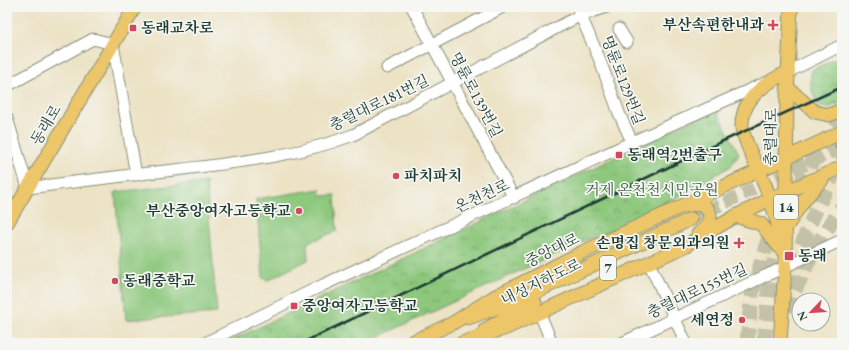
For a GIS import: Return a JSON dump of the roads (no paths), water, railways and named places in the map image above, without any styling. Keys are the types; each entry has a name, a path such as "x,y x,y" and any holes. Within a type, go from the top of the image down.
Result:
{"main road":[{"name":"동래로","path":"7,223 135,7"},
{"name":"충렬대로","path":"780,343 785,261 787,192 786,159 791,7"},
{"path":"785,261 776,214 742,127 745,107 754,95 773,79 788,81 815,112 829,114 842,110"},
{"name":"중앙대로","path":"410,343 453,323 494,297 583,252 842,132"},
{"path":"466,342 540,314 685,246 736,216 770,199 837,170"},
{"path":"785,230 799,205 812,190 837,170"},
{"path":"682,207 701,205 706,207 710,216 709,223 685,246"},
{"path":"736,216 761,224 773,238 785,261"},
{"name":"내성지하도로","path":"453,323 518,305 693,223"},
{"name":"내성지하도로","path":"466,342 518,305"}],"street":[{"name":"명륜로139번길","path":"412,7 514,198"},
{"path":"387,68 503,7"},
{"name":"충렬대로181번길","path":"28,188 245,162 308,150 329,144 353,135 579,11 607,7"},
{"name":"명륜로129번길","path":"579,11 632,142"},
{"path":"619,28 627,42"},
{"path":"7,86 93,39 113,44 136,175"},
{"path":"788,81 842,45"},
{"name":"온천천로","path":"205,343 323,285 514,198 632,142 773,79"},
{"path":"7,118 28,188"},
{"path":"785,261 842,240"},
{"name":"충렬대로155번길","path":"622,343 675,318 785,261"},
{"path":"650,263 686,343"},
{"path":"540,314 552,343"}],"tunnel":[{"path":"764,343 769,288 776,252 789,207 819,148 842,121"},
{"path":"691,219 842,147"},
{"path":"787,312 794,271 800,251 814,214 842,158"},
{"path":"795,290 816,246 842,207"},
{"path":"747,343 752,293 773,223"}],"railway":[{"path":"302,343 723,141 842,87"}],"place":[{"name":"부산속편한내과","path":"773,25"},
{"name":"동래교차로","path":"133,28"},
{"name":"동래역2번출구","path":"619,155"},
{"name":"파치파치","path":"396,176"},
{"name":"부산중앙여자고등학교","path":"299,211"},
{"name":"손명집 창문외과의원","path":"739,243"},
{"name":"동래","path":"789,256"},
{"name":"동래중학교","path":"115,281"},
{"name":"중앙여자고등학교","path":"294,306"},
{"name":"세연정","path":"742,320"}],"park label":[{"name":"거제 온천천시민공원","path":"652,190"}]}
